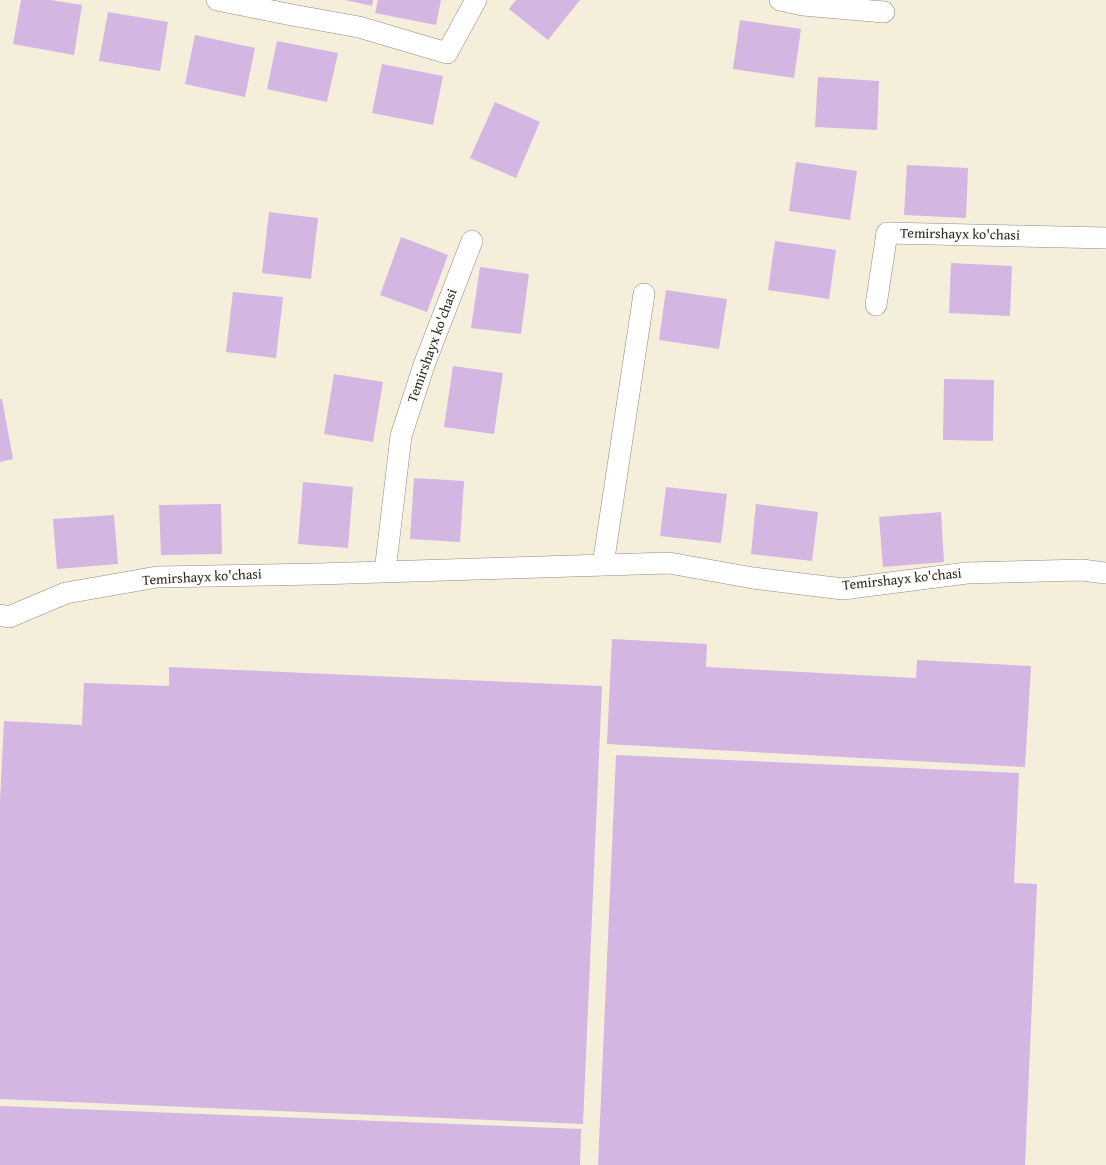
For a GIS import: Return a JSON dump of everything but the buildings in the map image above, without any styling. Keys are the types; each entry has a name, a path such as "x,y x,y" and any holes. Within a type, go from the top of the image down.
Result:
{"street":[{"path":"217,0 359,27 447,53 476,0"},
{"path":"780,0 803,5 884,12"},
{"name":"Temirshayx ko'chasi","path":"876,305 887,233 1106,238"},
{"name":"Temirshayx ko'chasi","path":"385,572 401,436 424,365 472,241"},
{"path":"603,565 644,294"},
{"name":"Temirshayx ko'chasi","path":"0,616 9,617 66,593 157,577 385,572 669,563 753,578 843,589 967,573 1082,570 1106,573"}]}
